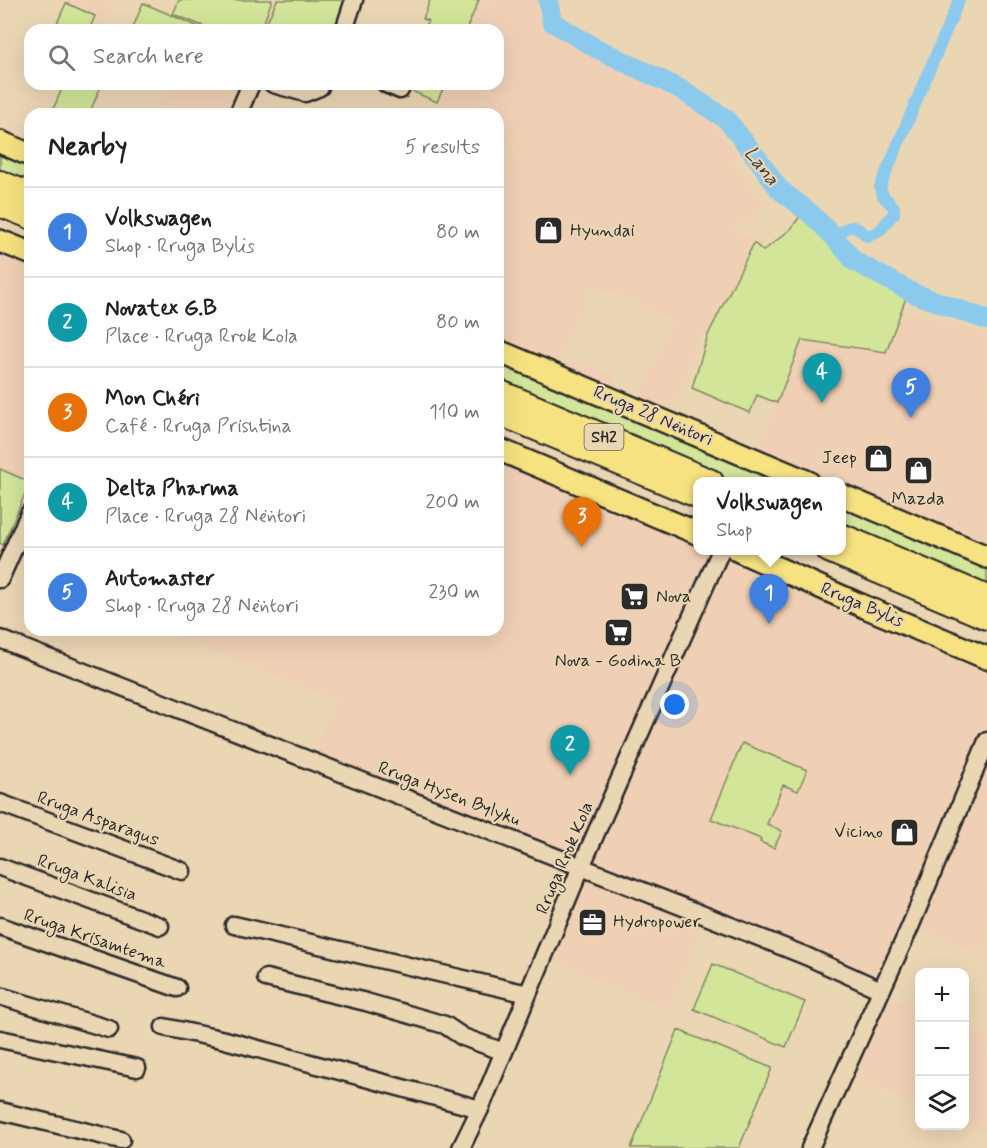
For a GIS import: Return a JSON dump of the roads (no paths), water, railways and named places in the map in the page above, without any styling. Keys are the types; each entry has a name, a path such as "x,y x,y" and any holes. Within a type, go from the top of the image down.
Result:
{"highway":[{"path":"0,183 24,193"},
{"path":"0,204 24,214"},
{"name":"SH2","path":"504,395 699,477"},
{"name":"SH2","path":"504,415 693,493"},
{"path":"846,538 987,598"},
{"path":"841,555 987,617"}],"main road":[{"path":"0,142 24,152"},
{"path":"0,241 24,251"},
{"name":"Rruga 28 Nëntori","path":"504,354 796,477"},
{"path":"504,452 693,531"},
{"path":"846,497 987,557"},
{"name":"Rruga Bylis","path":"748,555 987,658"}],"street":[{"path":"346,24 354,0"},
{"path":"241,108 248,90"},
{"path":"294,90 305,93 312,90"},
{"path":"0,579 24,525"},
{"name":"Rruga Rrok Kola","path":"461,1148 480,1109 582,867 719,555"},
{"name":"Rruga Hysen Bylyku","path":"0,639 773,943 881,990"},
{"path":"810,1148 929,884 987,741"},
{"name":"Rruga Asparagus","path":"0,803 182,871"},
{"name":"Rruga Kalisia","path":"0,867 160,926"},
{"path":"234,925 528,994"},
{"name":"Rruga Krisamtema","path":"0,926 177,988"},
{"path":"266,978 366,1002 445,1025 463,1037 504,1052"},
{"path":"0,996 109,1029"},
{"path":"164,1027 225,1040 480,1109"},
{"path":"0,1039 137,1068"},
{"path":"0,1111 121,1140"}],"waterway":[{"name":"Lana","path":"548,0 552,22 594,47 680,89 726,119 779,189 810,213 854,261 913,293 987,320"},
{"path":"835,238 851,227 867,236 878,232 894,214 894,207 883,196 880,187 959,0"}],"place":[{"name":"Hyundai","path":"549,231"},
{"name":"Delta Pharma","path":"822,403"},
{"name":"Automaster","path":"911,418"},
{"name":"Jeep","path":"878,458"},
{"name":"Mazda","path":"918,470"},
{"name":"Mon Chéri","path":"582,547"},
{"name":"Nova","path":"635,597"},
{"name":"Volkswagen","path":"769,624"},
{"name":"Nova - Godina B","path":"618,632"},
{"name":"Novatex G.B","path":"570,775"},
{"name":"Vicino","path":"904,832"},
{"name":"Hydropower","path":"592,922"}]}
